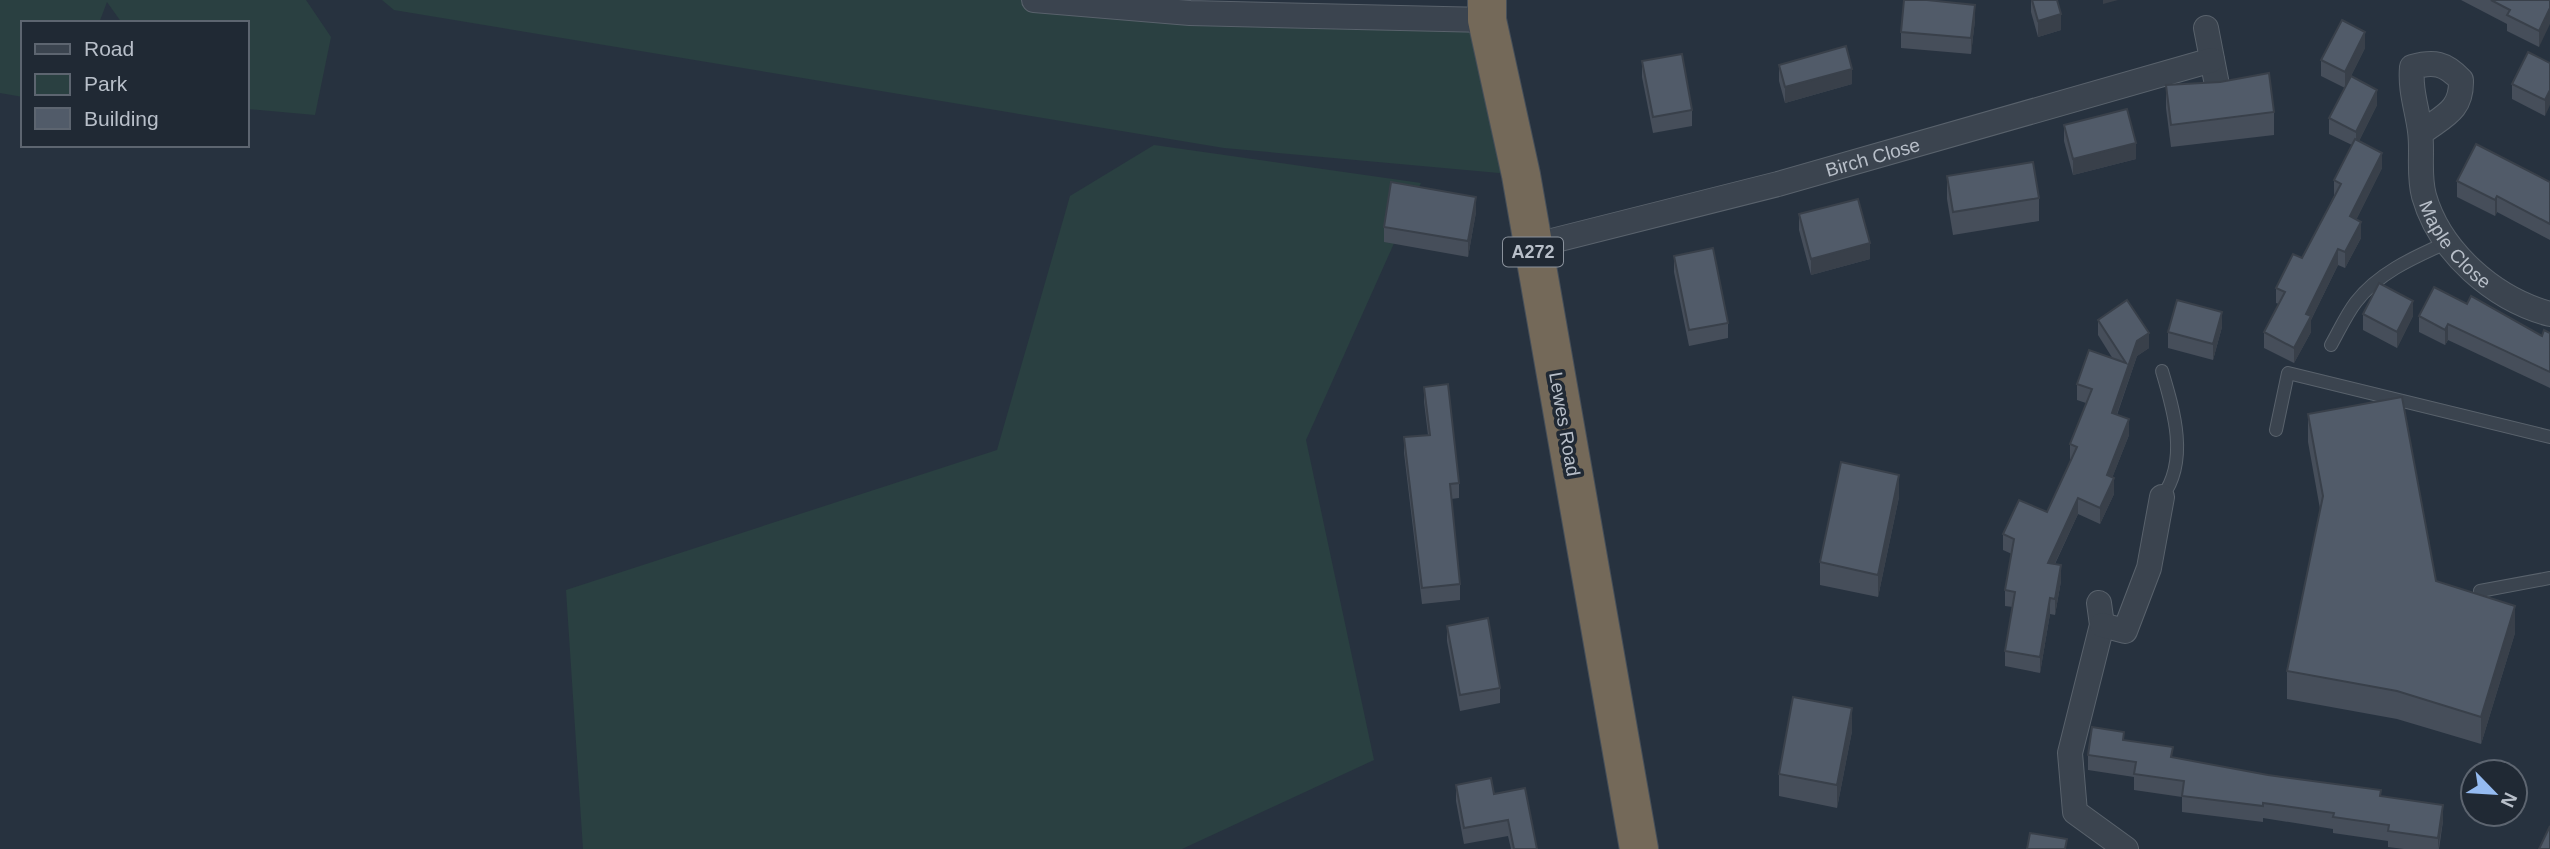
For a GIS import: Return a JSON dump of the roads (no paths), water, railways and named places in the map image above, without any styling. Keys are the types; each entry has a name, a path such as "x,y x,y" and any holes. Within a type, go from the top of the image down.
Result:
{"highway":[{"name":"Lewes Road","path":"1487,10 1521,175 1639,849"}],"street":[{"path":"1034,0 1190,13 1487,10"},
{"path":"2206,28 2218,90"},
{"name":"Birch Close","path":"1532,246 1778,184 2212,60"},
{"name":"Maple Close","path":"2421,133 2419,160 2424,195 2448,242 2465,265 2501,291 2550,314"},
{"path":"2126,849 2075,812 2070,753 2101,614 2125,631 2149,568 2162,497"}],"lane":[{"path":"2331,345 2357,301 2384,276 2405,261 2448,242"},
{"path":"2162,371 2176,429 2176,464 2172,484 2162,497"},
{"path":"2276,430 2288,373 2550,437"},
{"path":"2480,591 2550,578"}]}
